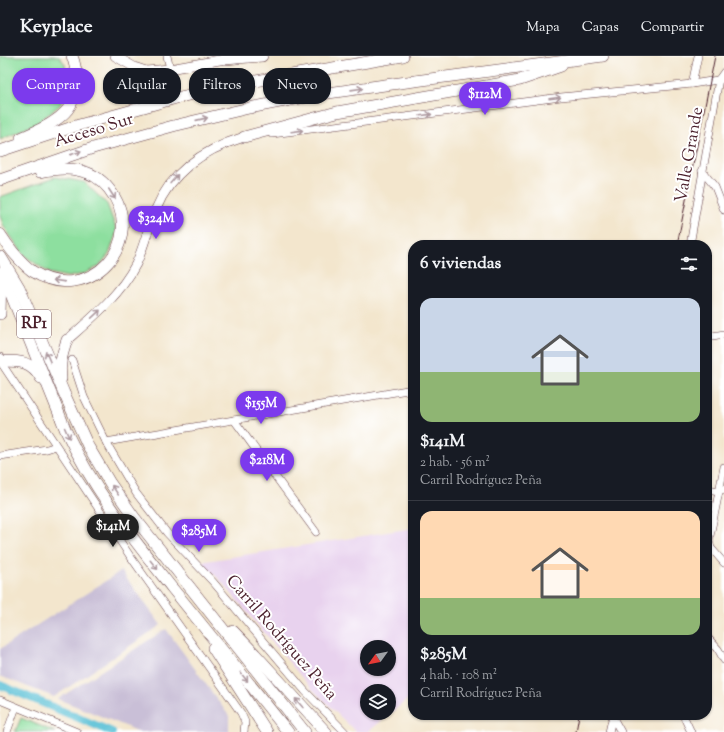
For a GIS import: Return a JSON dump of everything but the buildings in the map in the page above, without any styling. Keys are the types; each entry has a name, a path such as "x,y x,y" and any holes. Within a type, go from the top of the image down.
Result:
{"highway":[{"path":"0,150 45,126 58,118 68,109 75,92 76,80 75,64 72,56"},
{"path":"227,57 262,56"},
{"name":"Acceso Sur","path":"0,150 79,125 180,97 238,84 403,56"},
{"name":"Acceso Sur","path":"0,181 93,148 165,128 249,108 321,94 603,56"},
{"path":"244,137 337,112 520,80 587,58"},
{"path":"0,181 57,168 88,172 104,182 114,194 122,218 123,228 118,248 105,267 94,275 83,280 69,282 54,280 32,270 10,249 0,234"},
{"path":"0,255 0,314"},
{"name":"RP1","path":"0,255 18,287 88,446 110,483 134,517 197,594 305,732"},
{"name":"RP1","path":"0,255 10,292 52,397 75,450 102,497 124,527 288,732"},
{"path":"64,393 60,369 62,355 67,340"},
{"path":"0,360 19,360 29,364 38,373 52,397"},
{"path":"197,594 255,654 326,732"},
{"path":"185,604 267,732"}],"main road":[{"path":"115,56 134,68"},
{"path":"175,68 227,57"},
{"path":"67,340 105,305 131,272 140,254 156,209 174,178 187,165 200,156 229,142 244,137"}],"street":[{"path":"167,56 170,68"},
{"path":"692,84 698,56"},
{"name":"Valle Grande","path":"691,240 702,171 721,79 724,72"},
{"path":"244,137 562,97 692,84 721,79"},
{"path":"702,171 715,187 724,210"},
{"path":"712,336 724,334"},
{"path":"0,360 130,556 241,713 245,722 244,732"},
{"name":"Carril Rodríguez Peña","path":"72,360 84,397 106,442 136,493 167,533 214,583 305,691 345,732"},
{"path":"106,442 408,390"},
{"path":"234,420 316,532"},
{"path":"0,456 47,449 56,446"},
{"path":"712,529 722,490 724,467"},
{"path":"712,489 722,490"},
{"path":"712,549 724,563"},
{"path":"712,642 722,653 724,660"},
{"path":"0,700 77,732"},
{"path":"7,732 16,707"},
{"path":"609,732 612,720"},
{"path":"615,720 621,732"},
{"path":"685,720 691,732"}],"shaded area":[{"path":"408,529 408,699 396,709 396,684 360,684 360,720 383,720 368,732 356,732 310,687 219,579 200,562"},
{"path":"121,571 161,625 54,697 0,676 0,649"},
{"path":"166,629 229,716 229,732 140,732 58,699"}],"green space":[{"path":"0,56 59,56 65,64 66,68 12,68 12,104 60,104 37,123 0,139"},
{"path":"55,177 84,182 107,204 117,231 109,254 98,267 83,274 68,277 49,273 25,256 4,227 0,216 0,197"},
{"path":"21,718 55,732 15,732"}],"waterway":[{"path":"0,685 112,732"}],"tram line":[{"path":"678,240 715,56"},
{"path":"576,732 578,720"}]}
